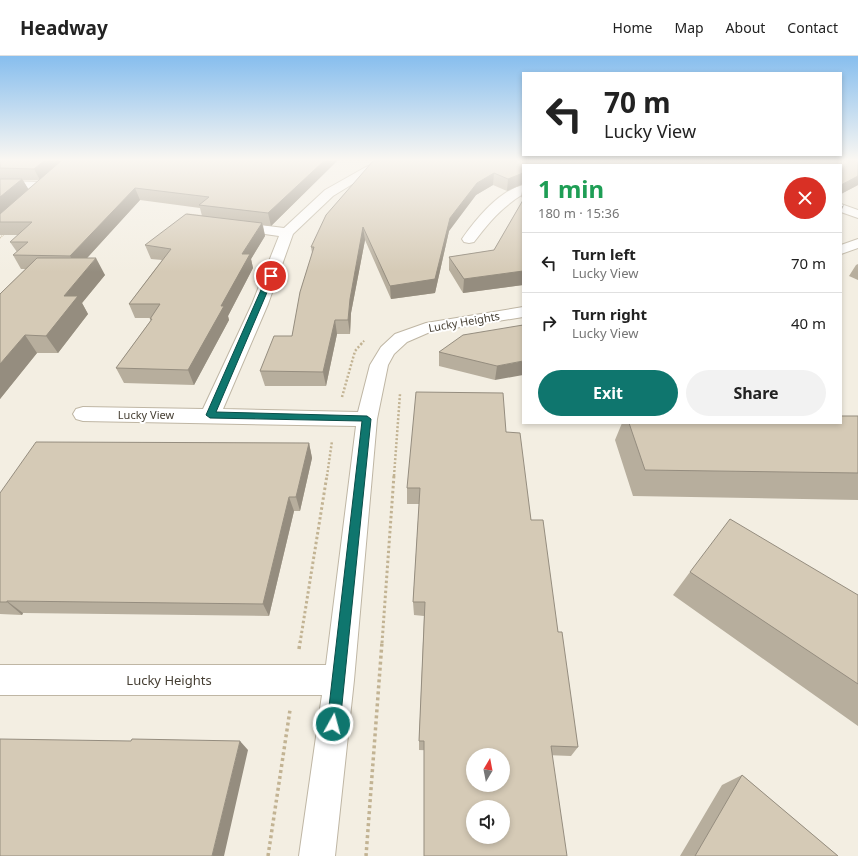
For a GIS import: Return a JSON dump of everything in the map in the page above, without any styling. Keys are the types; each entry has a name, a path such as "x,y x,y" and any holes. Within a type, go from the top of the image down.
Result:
{"street":[{"path":"27,200 30,197"},
{"path":"210,415 260,304 287,233 324,197"},
{"path":"469,239 488,215 510,197"},
{"path":"842,208 858,214"},
{"path":"226,225 287,233"},
{"path":"842,250 858,243"},
{"name":"Lucky Heights","path":"317,856 339,680 367,419 378,365 387,351 401,338 426,328 522,312"},
{"name":"Lucky View","path":"83,414 210,415 367,419"},
{"name":"Lucky Heights","path":"0,680 339,680"}],"path":[{"path":"366,856 400,388"}],"building":[{"path":"19,197 126,197 70,256 13,255 28,242 10,242 32,222 0,222 0,214"},
{"path":"209,197 285,197 268,213 199,205"},
{"path":"341,197 466,197 450,218 435,279 390,286 363,227 350,299 348,320 335,320 323,372 260,371 274,336 292,336 300,292 314,247 311,247 326,215"},
{"path":"522,202 522,271 464,279 449,257 494,250"},
{"path":"186,214 262,223 242,254 250,254 221,306 224,306 188,370 116,368 152,319 150,319 160,304 129,304 171,249 145,245"},
{"path":"37,258 96,258 64,296 78,296 46,336 25,335 0,364 0,294"},
{"path":"522,325 522,361 497,366 439,352 463,335"},
{"path":"416,392 503,393 506,432 520,433 531,520 543,520 558,632 562,632 578,747 551,746 567,856 424,856 424,741 419,741 425,602 413,602 420,488 407,488"},
{"path":"842,416 858,416 858,473 645,470 629,424 842,424"},
{"path":"36,442 309,443 296,497 289,497 263,604 0,602 0,493"},
{"path":"730,519 858,595 858,684 690,572"},
{"path":"0,739 240,741 212,856 0,856"},
{"path":"742,775 838,856 695,856"}],"route":[{"path":"271,276 210,415 367,419 333,724"}]}
